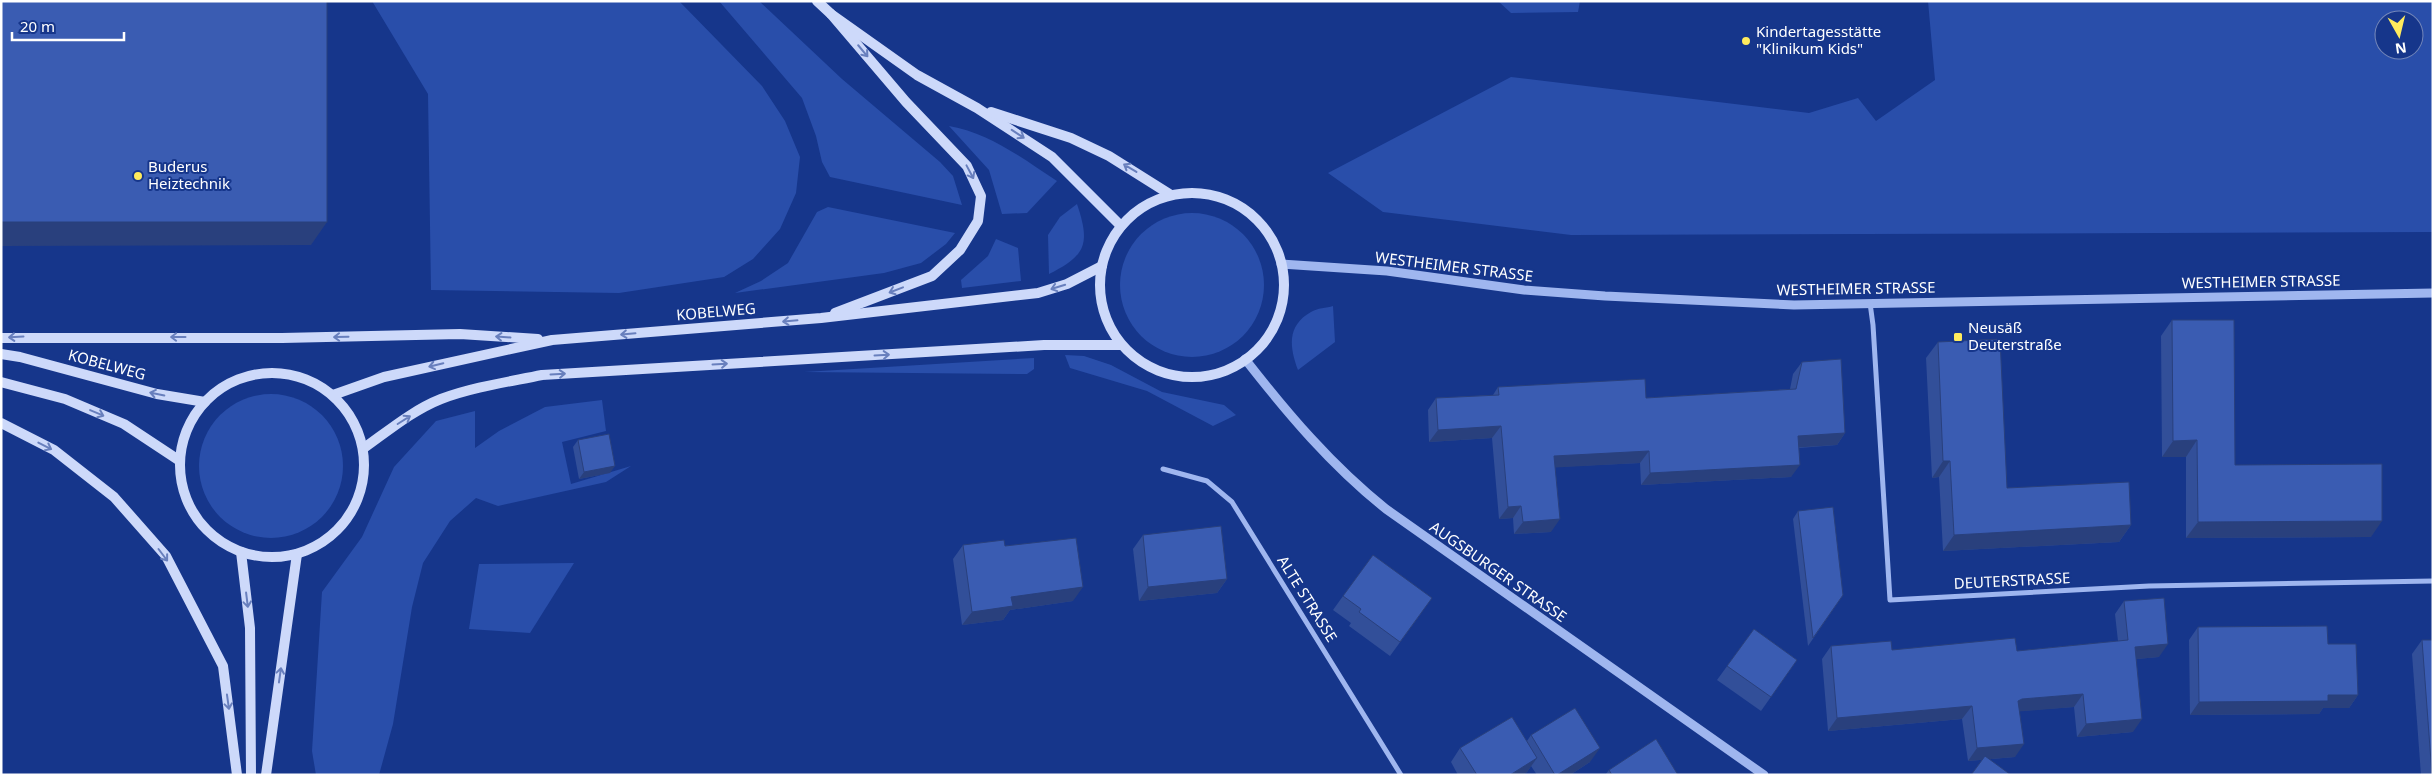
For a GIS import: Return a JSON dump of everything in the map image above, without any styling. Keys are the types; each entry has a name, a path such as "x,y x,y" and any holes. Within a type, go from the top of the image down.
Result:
{"main road":[{"path":"817,1 831,14 906,102 967,166 982,196 978,221 960,250 932,276 821,318"},
{"path":"831,14 917,75 977,108 1052,157 1122,226"},
{"path":"977,108 1070,138 1110,156 1171,195"},
{"path":"1200,193 1222,198 1243,209 1260,224 1273,243 1281,264 1284,287 1280,310 1271,331 1257,349 1239,364 1218,373 1195,377 1172,374 1150,367 1120,345 1105,317 1100,294 1102,266 1107,249 1122,226 1135,212 1154,201 1171,195 1200,193"},
{"name":"KOBELWEG","path":"333,395 384,377 552,340 821,318 1038,294 1067,284 1102,266"},
{"path":"1,338 282,338 460,334 552,340"},
{"path":"364,448 403,420 440,399 486,386 542,375 1044,345 1120,345"},
{"name":"KOBELWEG","path":"1,354 20,357 157,394 205,402"},
{"path":"253,374 295,375 333,395 352,417 364,448 364,481 351,514 327,540 297,554 270,557 241,552 211,534 193,512 182,484 180,460 187,429 205,402 227,385 253,374"},
{"path":"1,382 65,399 124,424 180,460"},
{"path":"1,423 54,450 114,498 166,556 223,666 237,775"},
{"path":"241,552 250,628 251,775"},
{"path":"266,775 297,554"}],"street":[{"name":"WESTHEIMER STRASSE","path":"1281,264 1387,271 1524,290 1794,305 2433,293"},
{"name":"DEUTERSTRASSE","path":"1870,304 1874,325 1890,600 2149,586 2433,581"},
{"name":"AUGSBURGER STRASSE","path":"1245,359 1304,432 1335,465 1373,499 1415,531 1764,775"},
{"name":"ALTE STRASSE","path":"1163,470 1207,481 1232,502 1401,775"}],"shaded area":[{"path":"372,1 679,1 762,86 785,121 800,157 796,193 780,229 753,259 724,277 619,293 431,290 428,94"},
{"path":"719,1 759,1 842,79 940,162 953,176 962,205 830,177 822,162 816,136 802,98"},
{"path":"1498,1 1580,1 1578,12 1511,13"},
{"path":"1928,1 2433,1 2433,232 1571,235 1383,212 1328,173 1511,77 1809,113 1858,98 1876,121 1935,80"},
{"path":"949,126 978,134 1006,148 1057,181 1027,213 1002,214 989,170"},
{"path":"1077,204 1083,229 1082,247 1071,261 1049,274 1048,235 1060,217"},
{"path":"828,207 955,233 946,244 921,263 884,273 735,293 761,281 788,263 817,212"},
{"path":"1192,213 1219,219 1232,225 1243,234 1252,245 1258,258 1264,285 1258,312 1252,325 1243,336 1232,345 1219,351 1192,357 1165,351 1152,345 1141,336 1132,325 1126,312 1120,285 1126,258 1132,245 1141,234 1152,225 1165,219"},
{"path":"996,239 1018,248 1021,281 962,288 961,280 988,256"},
{"path":"1333,306 1335,342 1298,370 1292,346 1292,338 1297,324 1313,311"},
{"path":"1065,355 1084,356 1111,365 1162,392 1224,405 1236,415 1213,426 1147,391 1070,368"},
{"path":"1034,358 1034,369 1027,374 804,372"},
{"path":"271,394 285,395 299,400 311,406 322,415 331,426 337,438 342,452 342,480 337,494 331,506 322,517 311,526 299,532 285,537 271,538 257,537 243,532 231,526 220,517 211,506 205,494 200,480 199,466 200,452 205,438 211,426 220,415 231,406 243,400 257,395"},
{"path":"602,400 606,431 562,442 571,484 631,466 606,482 498,506 476,498 450,521 423,563 412,607 393,724 379,775 316,775 312,751 322,592 362,537 394,467 436,421 475,411 475,448 499,431 545,407"},
{"path":"574,563 530,633 469,629 479,564"}],"building":[{"path":"1,1 327,1 327,222 1,222"},
{"path":"2172,320 2234,320 2235,465 2382,464 2382,521 2198,522 2197,440 2173,441"},
{"path":"2000,339 2007,488 2129,482 2131,525 1954,535 1950,461 1943,461 1938,342"},
{"path":"1841,359 1845,433 1798,436 1800,465 1650,473 1649,451 1554,456 1560,519 1523,522 1521,506 1508,507 1501,426 1438,430 1436,398 1499,395 1498,387 1645,379 1646,398 1796,389 1802,362"},
{"path":"609,434 615,466 584,472 578,440"},
{"path":"1833,507 1843,595 1813,638 1798,511"},
{"path":"1221,526 1227,579 1148,587 1143,535"},
{"path":"1076,538 1083,587 1011,597 1013,606 972,612 963,545 1004,540 1005,546"},
{"path":"1373,555 1432,598 1400,642 1359,612 1361,609 1343,596"},
{"path":"2164,598 2168,644 2135,647 2142,719 2086,724 2083,694 2022,699 2018,701 2024,744 1977,748 1972,706 1837,718 1831,646 1891,641 1892,650 2015,638 2017,651 2128,640 2124,601"},
{"path":"2327,626 2328,644 2356,644 2358,695 2328,695 2328,701 2199,702 2198,627"},
{"path":"1754,629 1797,660 1771,697 1727,666"},
{"path":"2422,640 2433,640 2433,775 2432,775"},
{"path":"1575,708 1600,748 1555,775 1531,735"},
{"path":"1512,717 1537,758 1510,775 1477,775 1460,748"},
{"path":"1656,739 1678,775 1612,775 1609,770"},
{"path":"1985,756 2011,775 1971,775"}],"place":[{"name":"Kindertagesstätte \"Klinikum Kids\"","path":"1746,41"},
{"name":"Buderus Heiztechnik","path":"138,176"},
{"name":"Neusäß Deuterstraße","path":"1958,337"}]}
